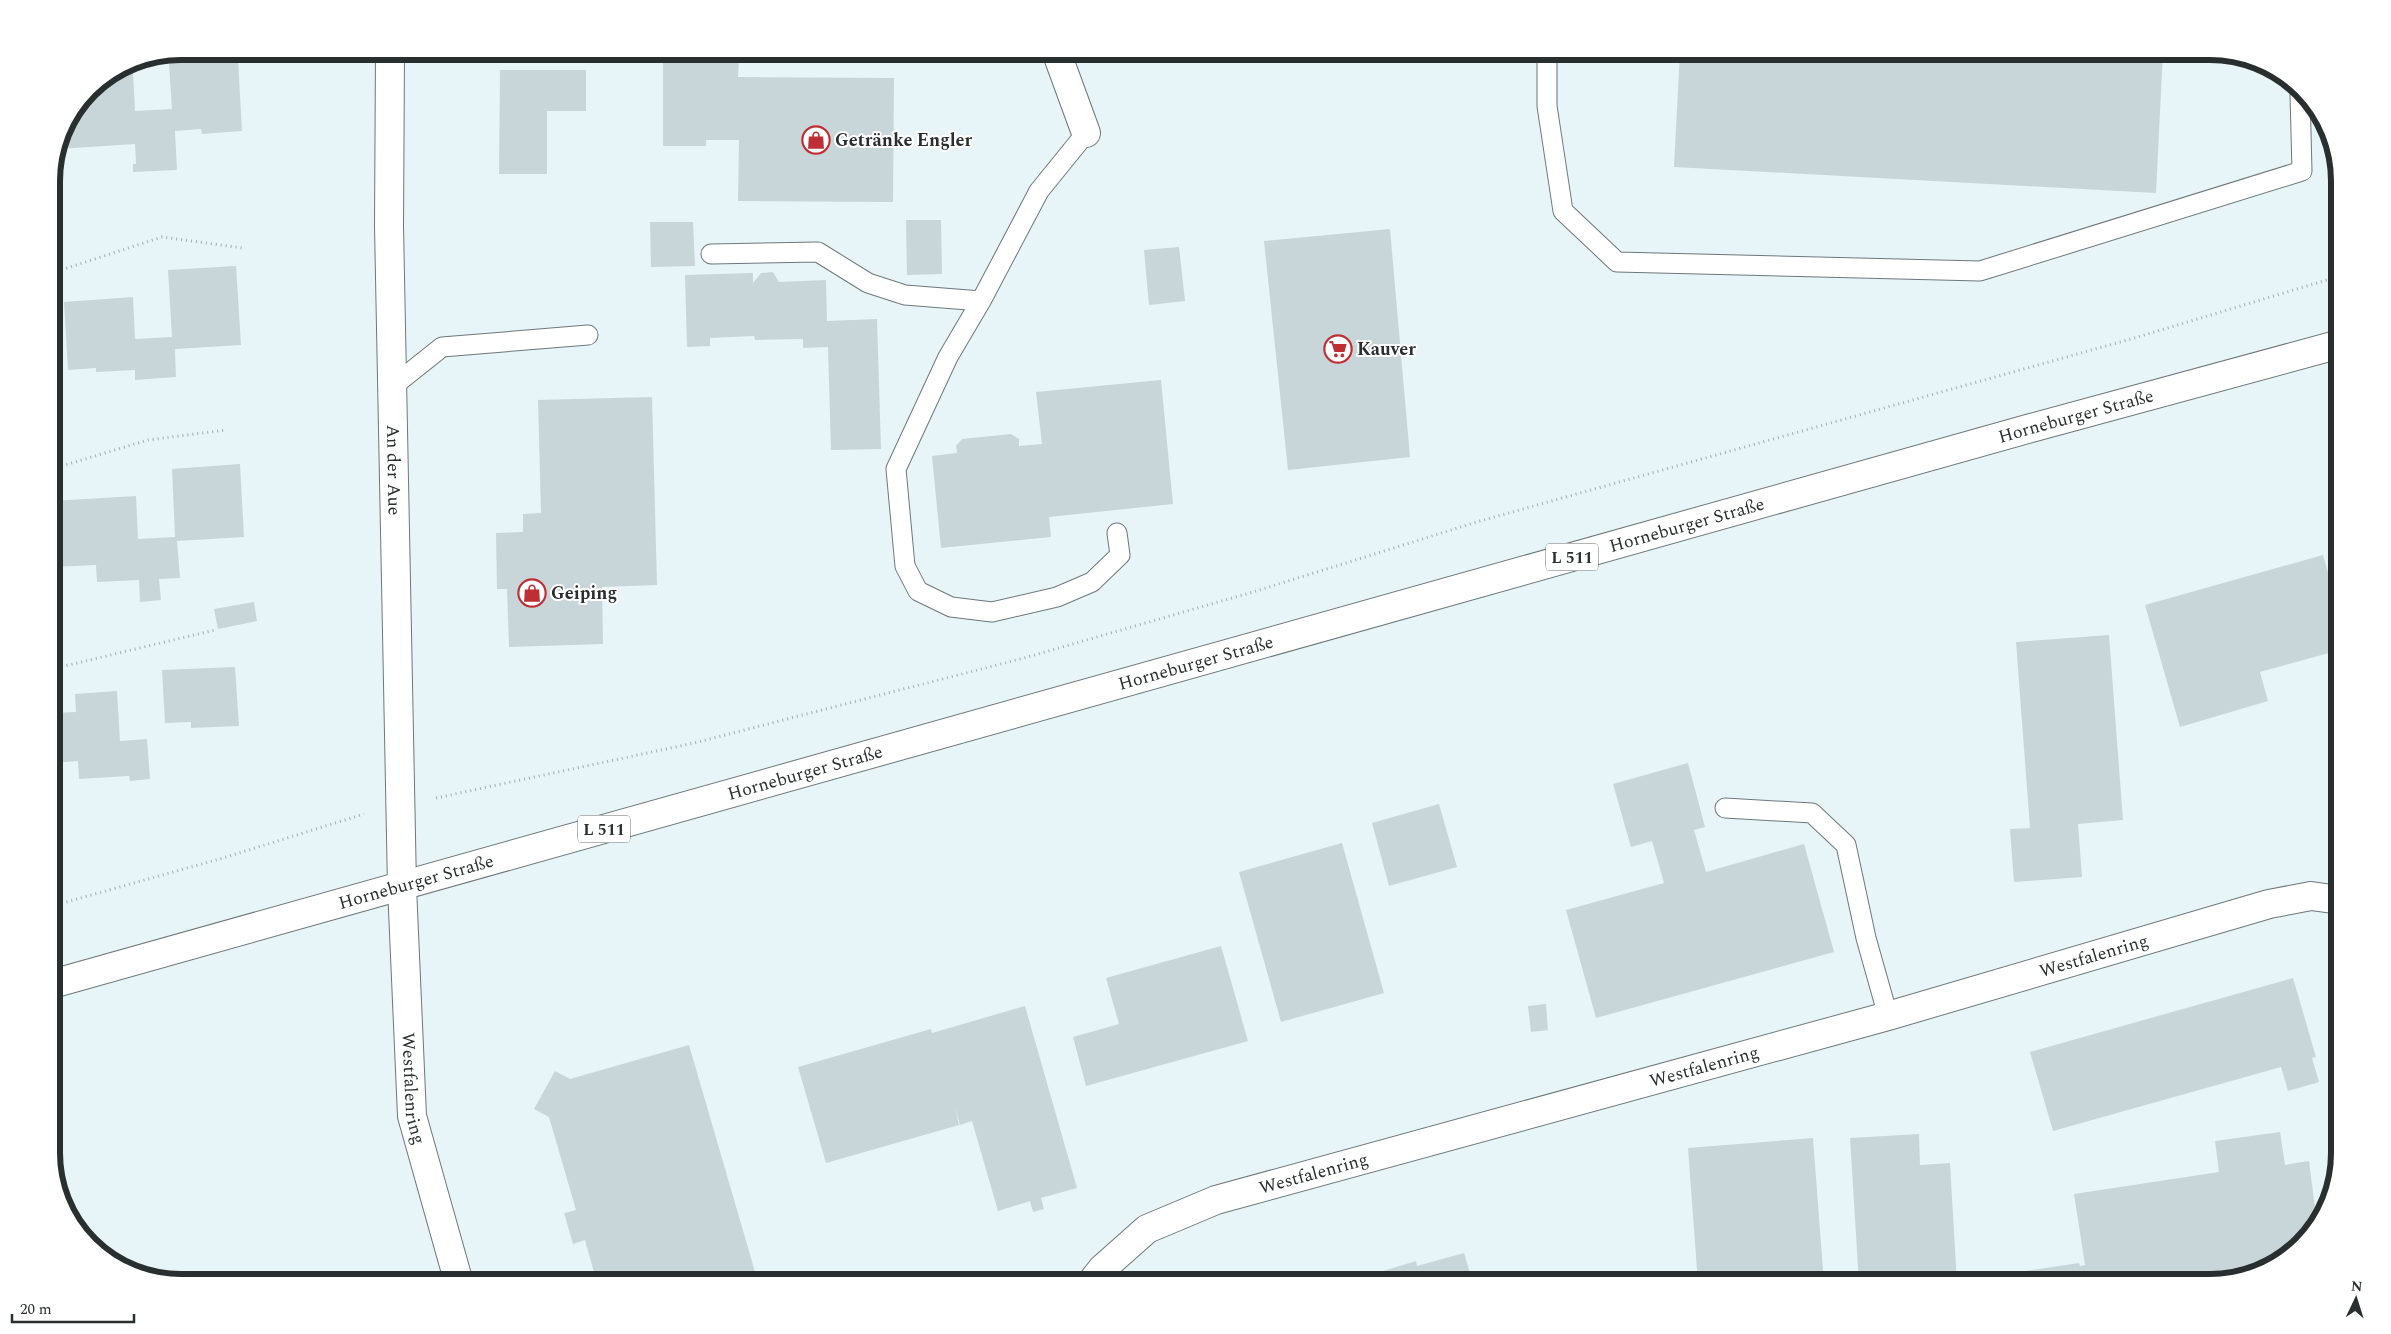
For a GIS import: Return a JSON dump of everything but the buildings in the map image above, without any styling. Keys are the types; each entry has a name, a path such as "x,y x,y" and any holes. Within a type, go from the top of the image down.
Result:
{"street":[{"name":"An der Aue","path":"390,60 389,226 402,887"},
{"path":"1059,60 1086,134"},
{"name":"Horneburger Straße","path":"60,982 1983,442 2331,346"},
{"name":"Westfalenring","path":"402,887 412,1116 456,1274"},
{"name":"Westfalenring","path":"1098,1274 1147,1229 1216,1200 1888,1016 2269,904 2311,896 2331,899"}],"lane":[{"path":"1547,60 1548,106 1563,211 1617,262 1980,271 2302,171 2300,101"},
{"path":"1086,134 1039,191 981,301 948,356 896,469 905,566 918,591 951,606 992,612 1057,597 1092,582 1120,555 1117,533"},
{"path":"711,254 818,252 868,282 905,295 981,301"},
{"path":"393,386 442,347 588,336"},
{"path":"1725,808 1812,813 1846,845 1866,938 1888,1016"}],"path":[{"path":"60,270 162,237 243,248"},
{"path":"60,904 223,858 332,823 401,805 694,743 1024,658 1253,592 1480,521 2131,339 2331,279"},
{"path":"60,467 148,440 226,430"},
{"path":"60,667 215,630"}],"place":[{"name":"Getränke Engler","path":"816,140"},
{"name":"Kauver","path":"1338,349"},
{"name":"Geiping","path":"532,593"}]}
